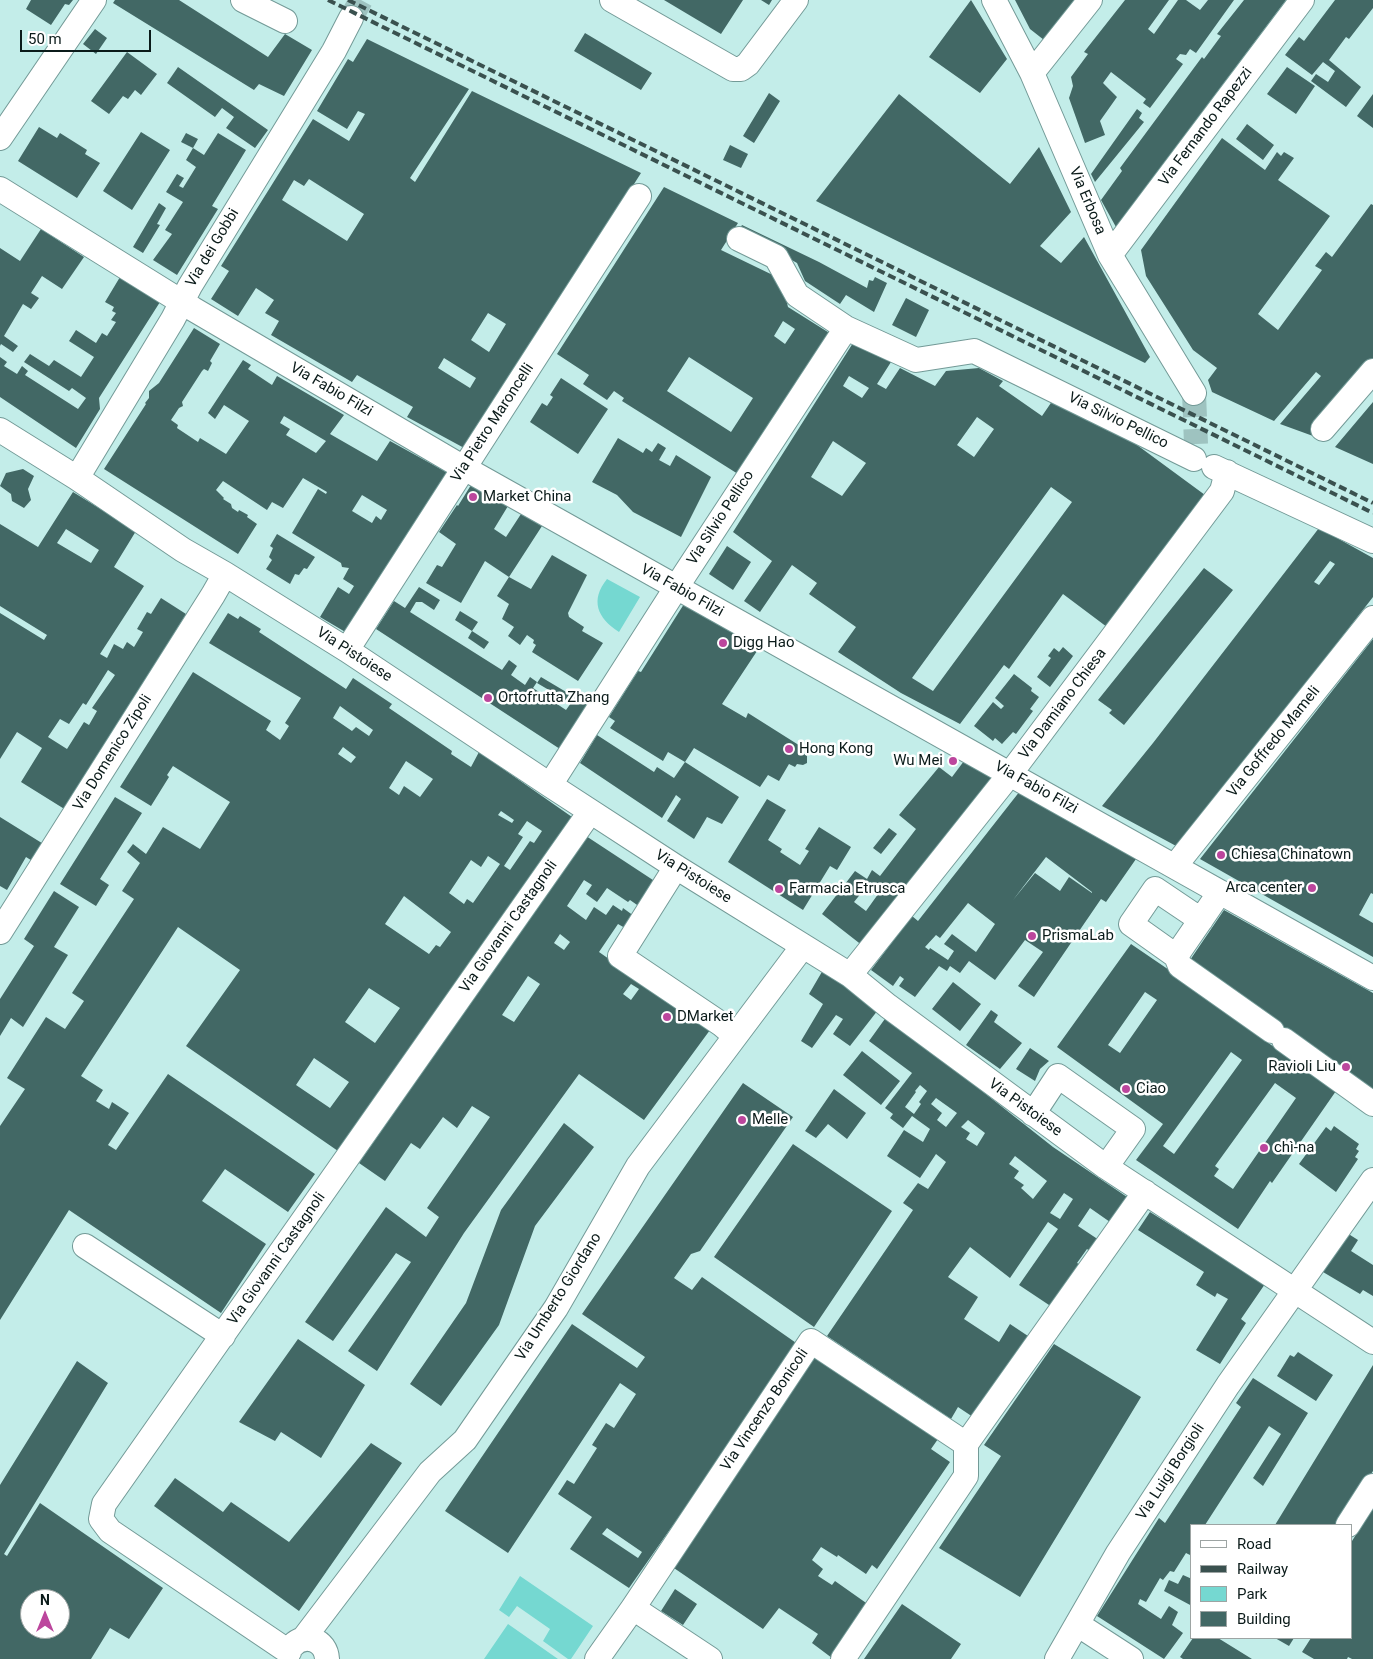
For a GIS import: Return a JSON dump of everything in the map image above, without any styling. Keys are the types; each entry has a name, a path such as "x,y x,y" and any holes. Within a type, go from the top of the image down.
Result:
{"street":[{"path":"0,138 94,0"},
{"path":"243,0 285,21"},
{"path":"612,0 733,69 741,69 748,64 796,0"},
{"name":"Via Erbosa","path":"994,0 1032,72 1110,254 1194,394"},
{"path":"1032,72 1090,0"},
{"name":"Via Fernando Rapezzi","path":"1110,254 1302,0"},
{"name":"Via dei Gobbi","path":"77,478 183,302 190,286 334,51 351,18"},
{"name":"Via Fabio Filzi","path":"0,189 183,302 464,468 1373,978"},
{"name":"Via Pietro Maroncelli","path":"347,650 639,196"},
{"name":"Via Silvio Pellico","path":"740,239 776,257 797,295 846,328 916,360 974,351 1195,451 1227,472"},
{"name":"Via Silvio Pellico","path":"550,785 846,328"},
{"path":"1323,429 1373,371"},
{"name":"Via Pistoiese","path":"1,432 77,478 183,550 347,650 590,812 850,975 888,1006 1106,1167 1373,1342"},
{"path":"1227,472 1373,541"},
{"name":"Via Damiano Chiesa","path":"850,975 1010,774 1222,491 1227,472"},
{"name":"Via Domenico Zipoli","path":"0,932 225,574"},
{"name":"Via Goffredo Mameli","path":"1175,866 1373,618"},
{"name":"Via Giovanni Castagnoli","path":"327,1659 324,1648 319,1642 313,1639 294,1650 110,1531 101,1519 104,1504 590,812"},
{"path":"676,867 620,956 735,1036"},
{"path":"1201,920 1156,889 1131,924 1176,956 1180,966 1373,1104"},
{"path":"1176,956 1220,892"},
{"name":"Via Umberto Giordano","path":"294,1650 430,1472 465,1440 556,1308 638,1166 802,946"},
{"path":"1033,1114 1058,1076 1133,1129 1106,1167"},
{"name":"Via Luigi Borgioli","path":"1057,1659 1118,1553 1228,1386 1373,1180"},
{"path":"843,1659 966,1476 966,1444 1145,1192"},
{"path":"85,1246 222,1336"},
{"name":"Via Vincenzo Bonicoli","path":"633,1608 811,1341 966,1444"},
{"path":"1349,1524 1373,1486"},
{"path":"597,1659 633,1608 710,1659"},
{"path":"1077,1624 1131,1659"}],"green space":[{"path":"607,579 640,597 619,632 605,621 598,608 599,594"},
{"path":"520,1576 593,1626 571,1659 568,1659 543,1641 550,1629 517,1606 509,1617 499,1610"},
{"path":"508,1624 558,1659 484,1659"}],"building":[{"path":"31,0 73,0 69,5 65,4 51,25 26,9"},
{"path":"115,0 179,0 268,57 285,34 312,50 284,96 259,84 254,90 113,3"},
{"path":"664,0 743,0 721,34"},
{"path":"761,0 772,0 769,5"},
{"path":"971,0 1007,59 980,93 929,57"},
{"path":"1015,0 1075,0 1044,40 1030,29"},
{"path":"1125,0 1169,0 1148,29 1154,34 1178,0 1186,0 1200,10 1208,0 1234,0 1196,53 1190,49 1186,55 1180,54 1176,59 1183,64 1150,108 1143,103 1146,99 1111,72 1103,83 1117,97 1100,121 1105,135 1085,143 1069,98 1073,86 1071,77 1088,54 1084,52"},
{"path":"1244,0 1286,0 1116,227 1101,200 1122,171 1120,168 1202,57 1204,59 1221,36 1217,34"},
{"path":"1335,0 1373,0 1373,8 1349,39 1346,37 1329,60 1361,87 1346,107 1311,81 1316,74 1328,82 1335,71 1323,62 1312,75 1285,55 1299,37 1304,41"},
{"path":"95,29 107,38 96,54 83,44"},
{"path":"585,33 652,73 641,90 574,51"},
{"path":"367,39 469,89 410,178 415,182 472,91 641,173 466,449 407,417 413,407 357,375 352,382 271,335 279,321 265,313 274,300 256,288 238,316 211,299 229,271 221,266 313,119 349,141 365,114 358,111 347,129 317,111 348,59 353,62","holes":["309,179 364,214 347,241 282,200 294,180 304,186","488,313 506,324 489,352 471,340","444,358 476,378 470,388 438,368"]},
{"path":"127,52 157,74 141,95 135,90 128,99 123,96 109,114 91,101"},
{"path":"178,67 268,130 255,148 226,128 234,117 222,108 215,117 167,83"},
{"path":"1287,67 1315,86 1296,114 1267,94"},
{"path":"769,93 780,101 754,143 743,136"},
{"path":"899,94 1010,184 1039,147 1071,212 1040,246 1061,263 1084,237 1150,357 1145,363 816,201"},
{"path":"1373,94 1373,128 1357,116"},
{"path":"1137,109 1142,113 1139,118 1144,122 1095,182 1091,174"},
{"path":"1247,124 1274,145 1263,160 1236,139"},
{"path":"39,127 57,138 60,133 87,150 85,154 100,163 77,198 18,161"},
{"path":"141,132 170,150 132,210 103,191"},
{"path":"186,133 198,139 193,148 181,142"},
{"path":"218,133 246,150 212,206 218,209 177,275 153,260 172,234 165,230 183,202 166,192 177,174 184,178 179,186 183,188 196,167 186,160 193,148 204,155"},
{"path":"1222,138 1265,170 1277,152 1281,156 1284,152 1294,158 1278,180 1330,216 1258,314 1278,330 1322,270 1315,266 1326,252 1332,257 1371,204 1373,205 1373,363 1313,436 1280,424 1321,376 1316,372 1274,421 1212,392 1208,380 1217,368 1193,350 1146,276 1141,250"},
{"path":"730,145 748,154 741,168 723,160"},
{"path":"664,187 738,223 721,250 781,279 788,307 831,334 738,474 622,401 624,398 614,391 607,400 583,384 589,375 557,354","holes":["783,321 795,329 785,344 774,336","689,357 753,398 731,432 667,391"]},
{"path":"159,203 166,208 157,224 160,225 143,253 133,247"},
{"path":"742,225 819,262 867,288 869,280 873,281 875,277 887,283 874,312 846,295 840,304 805,281 797,263 739,230"},
{"path":"41,229 84,257 62,289 42,276 31,293 39,298 31,309 23,304 4,336 18,346 13,352 1,344 0,346 0,248 20,261"},
{"path":"120,277 160,302 99,398 100,409 76,448 0,397 0,357 7,362 4,366 17,374 22,366 28,371 25,375 78,409 86,398 72,388 69,391 24,362 30,354 49,366 54,360 81,377 94,357 69,341 76,330 96,343 102,333 107,336 116,322 111,320 116,313 112,311 114,307 105,302"},
{"path":"906,298 929,310 916,337 892,325"},
{"path":"194,328 220,344 210,361 212,363 208,371 204,369 202,371 182,402 183,406 179,408 171,420 178,425 177,428 198,442 200,438 226,454 249,421 224,405 215,419 208,413 243,360 251,365 248,369 272,385 277,376 344,415 330,434 377,461 390,441 448,473 347,633 320,617 338,587 349,594 354,586 343,579 349,568 342,567 341,563 292,533 318,489 326,494 327,492 303,478 283,508 272,502 267,510 223,481 216,490 223,499 238,512 239,510 248,515 247,517 257,524 238,554 104,469 146,404 149,398 149,391 159,383","holes":["284,416 326,441 316,453 286,435 290,429 280,423","362,495 387,510 381,520 376,516 372,523 352,511"]},
{"path":"853,343 891,362 877,384 886,389 900,368 935,386 946,371 979,368 1003,381 999,386 1042,416 1055,397 1122,434 1205,495 1107,627 1063,594 1009,669 1004,665 960,724 901,693 838,652 856,627 809,594 817,583 792,565 760,612 744,601 772,561 733,532","holes":["849,376 869,388 862,398 843,386","977,417 994,429 974,457 957,445","833,441 866,463 842,496 811,477","1051,487 1072,502 933,691 912,678"]},
{"path":"561,378 608,409 578,454 530,422 542,403 547,406 553,397 550,395"},
{"path":"1373,402 1373,464 1335,447"},
{"path":"618,438 643,453 646,448 652,452 658,443 666,448 659,460 670,466 676,455 711,477 681,537 633,512 617,495 592,482"},
{"path":"23,469 34,476 28,489 31,500 24,508 12,501 11,494 0,486 6,473"},
{"path":"471,485 508,506 494,529 506,537 521,514 542,526 509,577 485,561 461,603 426,583 437,565 442,567 456,544 439,532"},
{"path":"73,492 136,531 114,567 144,586 100,654 107,658 114,644 123,649 127,642 134,647 143,632 137,629 147,612 151,614 161,598 186,614 66,810 21,782 42,748 17,732 0,759 0,613 44,640 47,635 0,606 0,524 38,547","holes":["66,529 99,550 91,563 57,543","108,670 115,675 92,708 97,711 89,725 84,722 67,749 48,737 60,719 69,724 83,703 86,705"]},
{"path":"1319,528 1373,558 1373,597 1178,847 1102,806","holes":["1330,561 1335,564 1319,585 1314,582"]},
{"path":"277,534 315,557 307,569 304,568 299,575 295,574 290,584 266,569 272,560 269,557 273,548 270,546"},
{"path":"727,546 751,562 733,590 709,574"},
{"path":"552,555 587,575 568,613 569,617 584,627 582,631 603,643 578,681 532,652 536,645 533,643 534,640 527,635 520,645 508,636 514,627 502,619 509,604 497,596 509,577 531,589"},
{"path":"1204,568 1233,590 1124,725 1109,713 1112,710 1098,700"},
{"path":"419,587 440,600 434,610 422,602 416,602 410,612 502,670 509,660 517,666 511,675 525,685 530,677 537,682 533,688 566,710 571,703 537,683 541,677 588,705 560,749 376,629 394,601 405,608"},
{"path":"684,604 759,648 722,704 746,718 748,713 805,749 803,753 807,756 807,763 803,765 797,764 795,767 789,764 779,781 768,775 760,787 694,748 685,762 668,752 663,761 610,728 615,721 609,717 638,671 641,672"},
{"path":"460,611 478,622 472,631 455,620"},
{"path":"228,613 238,619 240,616 261,629 259,632 346,689 353,678 392,704 389,708 452,751 451,754 471,767 479,752 572,817 338,1151 186,1046 240,970 178,927 81,1076 103,1090 96,1101 109,1109 112,1102 129,1113 108,1145 116,1150 168,1074 315,1174 288,1212 225,1169 202,1201 266,1244 221,1313 69,1210 0,1320 0,1126 25,1089 7,1078 46,1017 65,1029 84,1001 72,993 134,899 122,891 140,863 127,852 133,844 146,854 163,827 200,849 230,802 173,766 167,775 169,777 151,806 120,787 193,672 271,721 266,730 280,740 289,726 285,723 301,698 209,643","holes":["340,706 373,730 369,736 356,727 352,731 333,718","343,747 356,757 351,763 338,754","406,761 433,779 420,797 404,786 399,795 389,788","501,811 514,820 512,823 498,815","527,821 542,831 534,843 530,841 510,870 504,866 523,837 518,834","488,856 500,864 473,903 467,899 464,904 449,893 471,860 481,867","404,896 451,932 440,947 436,945 429,954 385,924","369,988 400,1008 375,1043 345,1022","314,1058 349,1082 330,1108 296,1085"]},
{"path":"472,631 489,642 484,649 468,638"},
{"path":"1373,639 1373,894 1371,893 1359,915 1373,923 1373,957 1200,859"},
{"path":"1063,647 1073,656 1050,687 1037,677 1051,658 1048,656 1054,648 1059,652"},
{"path":"1014,674 1032,688 1031,691 1039,697 1030,709 1033,711 1016,734 1013,732 1002,744 995,738 993,741 974,726 993,702 1001,709 1004,706 995,698"},
{"path":"597,735 654,772 657,767 674,778 685,762 739,797 722,824 707,817 694,839 667,821 681,799 676,795 662,818 580,763"},
{"path":"964,761 994,778 863,946 822,914 855,871 867,879 872,870 880,876 916,829 899,815 939,767 952,777","holes":["870,882 881,890 866,911 854,902"]},
{"path":"1020,791 1136,859 1106,902 1101,899 1034,997 1018,986 1043,952 1025,940 995,980 969,961 960,973 950,966 947,971 939,966 915,997 899,986 904,979 900,976 893,986 871,970 912,916 918,921","holes":["1046,857 1092,892 1092,893 1069,877 1060,891 1035,873 1013,900","968,903 995,924 976,952 952,934 944,944 954,951 948,960 930,948 929,950 925,947 936,935 940,938"]},
{"path":"115,797 142,813 100,879 109,885 96,906 60,884"},
{"path":"767,799 786,810 768,840 782,849 780,852 800,865 809,851 805,849 819,827 851,847 837,870 830,866 803,910 728,862"},
{"path":"0,817 45,845 34,862 26,857 7,890 0,886"},
{"path":"889,828 897,834 881,854 873,848"},
{"path":"586,836 656,882 640,907 630,900 628,902 607,888 597,902 586,894 592,885 584,880 567,906 586,920 594,907 606,915 613,905 622,911 623,908 634,916 625,928 618,924 599,952 710,1030 644,1120 579,1074 464,1233 377,1371 348,1351 411,1262 396,1253 333,1341 305,1322 386,1207 426,1237 439,1217 427,1208 490,1117 472,1106 457,1128 443,1117 420,1149 411,1143 385,1181 359,1163","holes":["560,934 570,942 564,950 554,943","528,976 540,984 514,1022 502,1015","631,984 639,989 631,1000 623,994"]},
{"path":"54,891 79,907 54,947 68,955 23,1027 11,1018 0,1036 0,999 34,946 24,939"},
{"path":"1224,910 1373,993 1373,1095 1188,963"},
{"path":"1131,944 1238,1017 1236,1020 1336,1091 1272,1183 1270,1181 1238,1229 1136,1160 1163,1124 1057,1047","holes":["1145,992 1157,1000 1120,1053 1108,1045","1231,1052 1242,1060 1174,1154 1163,1146","1275,1083 1296,1098 1233,1189 1214,1176 1219,1169 1215,1166"]},
{"path":"823,970 841,979 878,1010 850,1046 833,1034 843,1019 836,1015 812,1048 801,1041 823,1004 809,994"},
{"path":"953,982 981,1004 960,1031 932,1009"},
{"path":"991,1010 998,1015 994,1022 1022,1043 1000,1069 966,1045"},
{"path":"887,1016 1053,1147 1127,1197 1110,1222 1090,1208 1078,1226 1099,1240 1091,1252 1087,1249 1077,1263 1081,1265 1052,1307 1019,1285 1058,1229 1048,1222 1010,1278 970,1247 948,1277 978,1297 964,1319 999,1342 1010,1324 1028,1336 973,1417 958,1407 951,1419 827,1336 913,1210 903,1203 918,1183 928,1189 946,1162 936,1154 920,1178 887,1156 904,1130 923,1142 930,1129 912,1116 903,1128 890,1118 893,1114 885,1108 912,1073 869,1041","holes":["920,1085 927,1091 919,1102 921,1104 914,1114 905,1107","936,1098 957,1113 946,1127 937,1120 942,1113 931,1104","968,1120 985,1133 977,1146 966,1139 970,1133 961,1127","1015,1156 1047,1181 1033,1199 1021,1188 1024,1185 1014,1178 1019,1171 1009,1164","1064,1193 1073,1199 1060,1219 1050,1213"]},
{"path":"1030,1048 1049,1061 1040,1069 1035,1081 1016,1069"},
{"path":"862,1051 900,1081 881,1105 843,1075"},
{"path":"743,1083 793,1117 700,1251 691,1254 674,1278 692,1290 702,1277 799,1345 629,1588 570,1549 592,1517 558,1494 567,1480 574,1484 597,1448 592,1445 606,1423 614,1428 636,1394 620,1383 508,1553 445,1511 572,1324 637,1368 645,1357 582,1314","holes":["607,1528 642,1552 638,1558 602,1534"]},
{"path":"834,1089 866,1113 847,1139 828,1124 816,1138 805,1131"},
{"path":"564,1123 594,1147 535,1226 499,1325 441,1406 410,1384 466,1303 501,1210"},
{"path":"1334,1126 1359,1144 1356,1149 1359,1151 1355,1157 1358,1159 1336,1192 1299,1164 1326,1127 1331,1131"},
{"path":"793,1144 892,1211 814,1327 714,1257"},
{"path":"1150,1212 1265,1284 1241,1319 1246,1323 1220,1364 1196,1350 1228,1299 1217,1293 1215,1297 1196,1285 1204,1272 1138,1230"},
{"path":"1347,1233 1358,1240 1351,1251 1373,1265 1373,1296 1363,1290 1360,1294 1323,1272"},
{"path":"298,1339 365,1385 321,1458 281,1432 275,1441 239,1422"},
{"path":"1054,1344 1141,1397 1020,1597 939,1548 1001,1456 984,1445"},
{"path":"1298,1352 1333,1375 1316,1401 1277,1376 1290,1355 1294,1357"},
{"path":"815,1354 938,1439 931,1449 950,1462 877,1569 872,1565 866,1574 838,1555 837,1557 821,1547 812,1560 823,1569 818,1576 832,1585 835,1581 869,1605 832,1658 812,1643 818,1634 779,1608 763,1629 671,1566"},
{"path":"77,1361 108,1383 4,1554 7,1556 40,1503 163,1588 129,1639 110,1628 91,1659 0,1659 0,1485"},
{"path":"1373,1365 1373,1471 1340,1524 1276,1524"},
{"path":"1253,1378 1308,1413 1263,1486 1253,1478 1281,1434 1269,1426 1206,1524 1190,1524 1190,1555 1186,1553 1174,1572 1170,1571 1163,1580 1160,1578 1146,1602 1140,1599 1138,1604 1161,1619 1169,1606 1178,1612 1172,1625 1183,1633 1164,1659 1097,1616 1159,1518 1165,1523 1241,1407 1236,1403"},
{"path":"371,1443 402,1463 299,1611 154,1506 175,1478 223,1512 231,1502 289,1542"},
{"path":"1373,1508 1373,1659 1352,1659 1348,1657 1347,1659 1314,1659 1302,1652 1310,1639 1353,1639 1353,1539"},
{"path":"1183,1575 1190,1578 1190,1605 1164,1591 1169,1580 1178,1584"},
{"path":"675,1589 697,1604 683,1625 661,1611"},
{"path":"902,1604 961,1644 951,1659 864,1659"},
{"path":"1192,1639 1220,1639 1252,1659 1183,1659 1180,1657"},
{"path":"1277,1639 1293,1639 1289,1646"}],"tunnel":[{"path":"351,18 361,0"},
{"path":"1194,393 1196,444"}],"railway":[{"path":"328,0 1373,513"},
{"path":"348,0 1373,503"}],"place":[{"name":"Market China","path":"473,497"},
{"name":"Digg Hao","path":"723,643"},
{"name":"Ortofrutta Zhang","path":"488,698"},
{"name":"Hong Kong","path":"789,749"},
{"name":"Wu Mei","path":"953,761"},
{"name":"Chiesa Chinatown","path":"1221,855"},
{"name":"Arca center","path":"1312,888"},
{"name":"Farmacia Etrusca","path":"779,889"},
{"name":"PrismaLab","path":"1032,936"},
{"name":"DMarket","path":"667,1017"},
{"name":"Ravioli Liu","path":"1346,1067"},
{"name":"Ciao","path":"1126,1089"},
{"name":"Melle","path":"742,1120"},
{"name":"chì-na","path":"1264,1148"}]}
